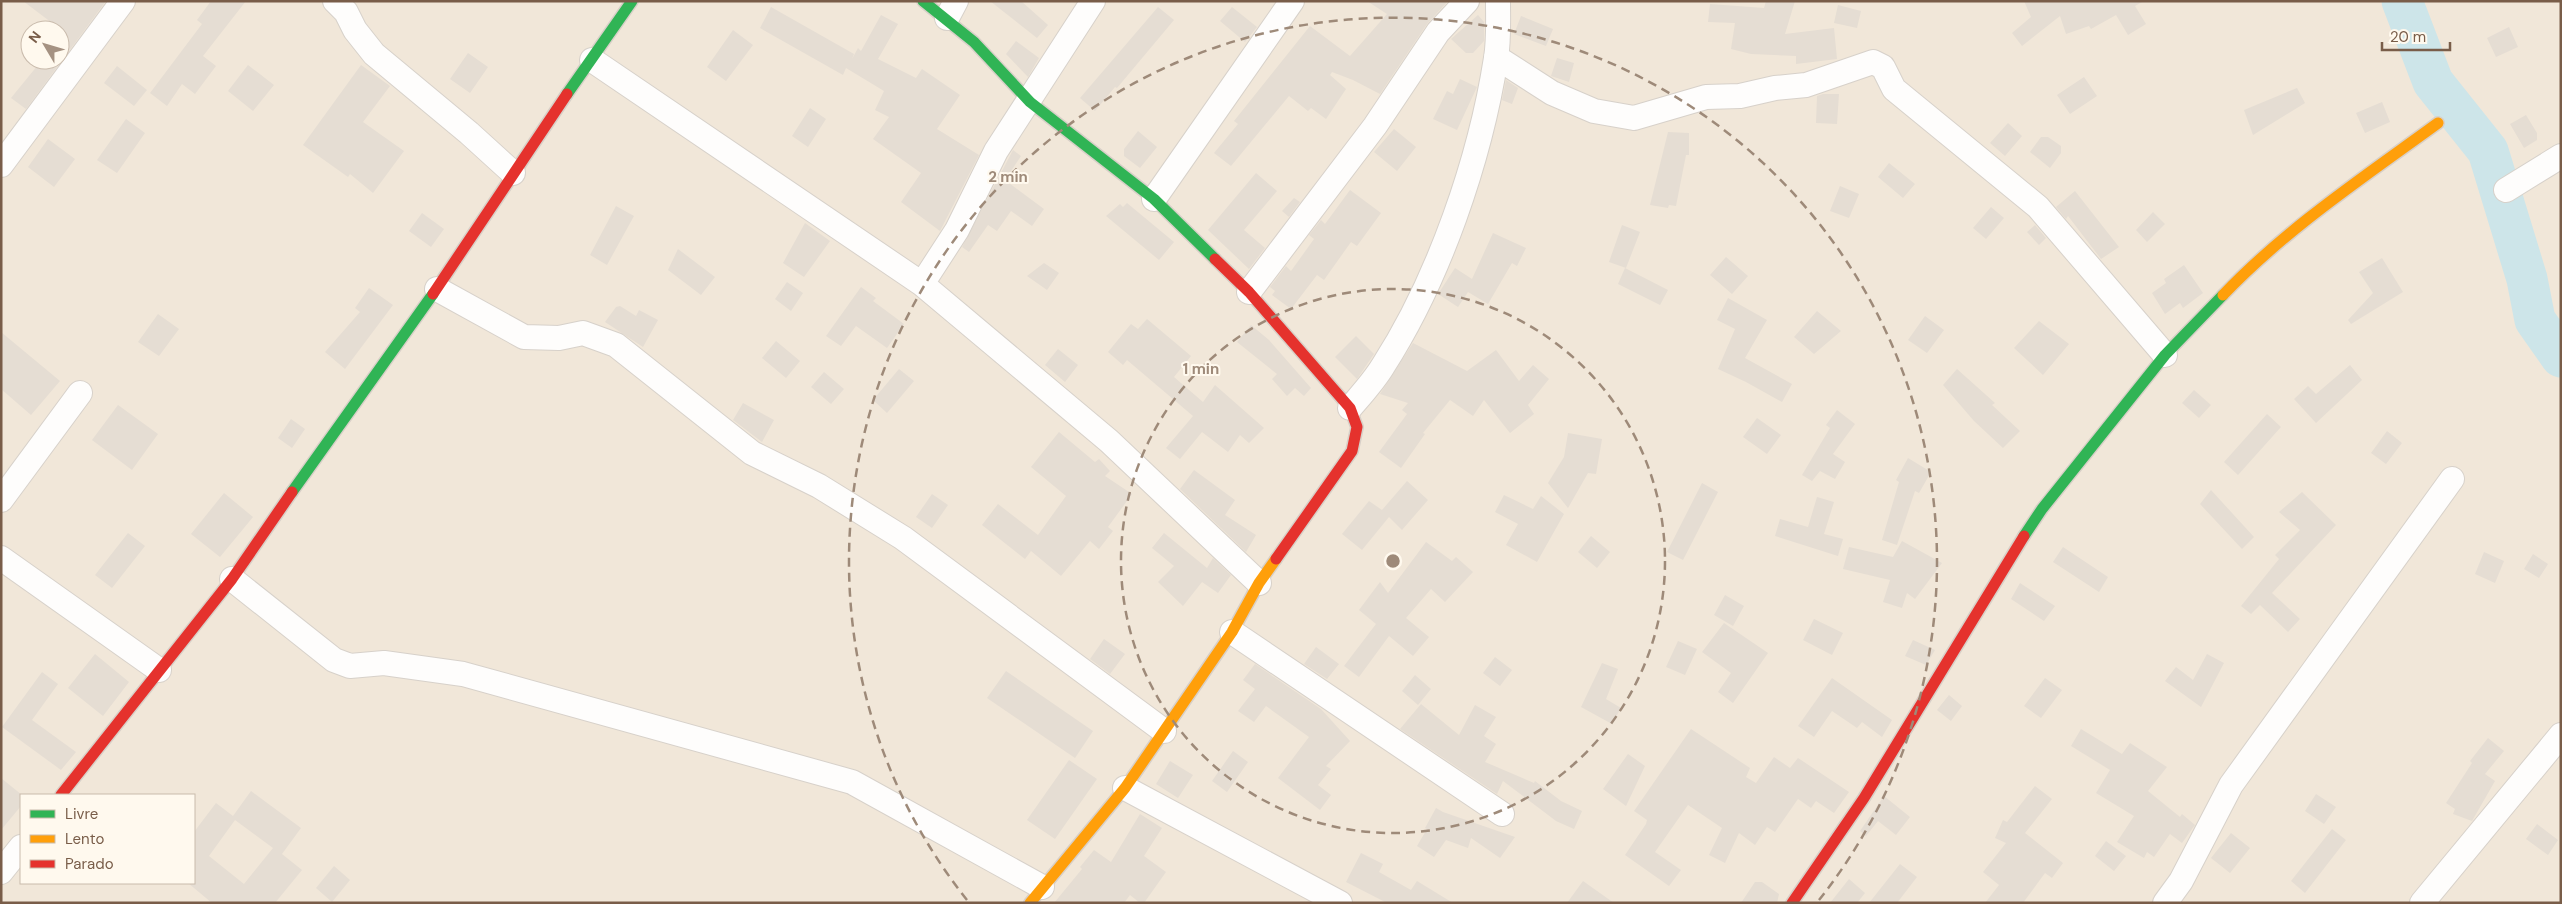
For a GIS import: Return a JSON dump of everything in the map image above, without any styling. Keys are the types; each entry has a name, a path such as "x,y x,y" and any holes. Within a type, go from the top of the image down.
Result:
{"street":[{"path":"1,165 123,1"},
{"path":"335,1 346,12 355,30 374,54 469,133 513,173"},
{"path":"62,794 232,579 437,289 513,173 632,1"},
{"path":"232,579 334,660 350,666 384,664 463,674 852,782 1036,895 1125,788 1232,632 1259,583 1352,451 1357,427 1350,408 1249,292 1154,200 1030,102 952,9 924,1"},
{"path":"922,284 957,230 996,151 1016,119 1030,102 1093,1"},
{"path":"1154,200 1292,1"},
{"path":"1249,292 1376,126 1438,32 1467,1"},
{"path":"1350,408 1382,368 1422,298 1450,227 1479,139 1496,56 1498,1"},
{"path":"1496,56 1552,93 1594,111 1634,118 1706,97 1740,96 1776,88 1806,85 1873,62 1883,67 1894,89 2038,207 2165,355"},
{"path":"592,60 922,284 1109,441 1259,583"},
{"path":"1792,903 1864,798 2006,562 2042,509 2165,355 2249,268 2311,215 2438,123"},
{"path":"2506,190 2561,156"},
{"path":"437,289 524,337 559,338 583,333 616,345 752,453 819,486 903,538 1164,731"},
{"path":"1,500 80,393"},
{"path":"2166,903 2181,881 2231,785 2452,479"},
{"path":"1,558 159,670"},
{"path":"1232,632 1502,814"},
{"path":"2422,903 2561,734"},
{"path":"1125,788 1340,903"},
{"path":"1,872 20,848"}],"shaded area":[{"path":"1,1 2561,1 2561,903 1,903"}],"building":[{"path":"23,1 106,1 70,50 70,20 48,20"},
{"path":"211,1 246,1 203,56 216,66 195,94 182,84 167,106 150,93 202,24 197,20"},
{"path":"990,1 1021,1 1048,25 1037,38"},
{"path":"1367,1 1448,1 1427,24 1380,94 1332,72 1330,75 1346,89 1326,119 1311,108 1308,111 1289,96 1231,166 1214,153 1238,124 1234,121 1310,26 1350,56 1387,14"},
{"path":"1766,1 1795,1 1785,34 1834,28 1837,59 1796,64 1796,56 1751,54 1731,49 1735,23 1708,22 1710,4 1764,8"},
{"path":"2024,1 2144,1 2135,6 2146,24 2128,35 2116,15 2091,29 2089,26 2066,34 2060,16 2022,46 2012,33 2031,17"},
{"path":"1838,5 1861,11 1857,28 1834,23"},
{"path":"771,7 854,54 852,59 858,48 861,51 881,15 898,24 878,59 916,78 922,69 960,95 937,129 979,155 940,231 901,202 921,173 873,139 889,117 875,110 884,91 846,68 843,75 760,28"},
{"path":"1158,7 1174,20 1117,88 1115,87 1095,111 1080,98"},
{"path":"1232,7 1257,27 1245,42 1220,21"},
{"path":"1478,15 1484,22 1484,41 1473,53 1466,53 1451,39"},
{"path":"1521,16 1553,29 1546,46 1514,34"},
{"path":"2509,27 2518,47 2496,57 2487,38"},
{"path":"733,30 753,45 726,81 707,67"},
{"path":"1016,41 1039,58 1028,77 1006,54"},
{"path":"468,53 488,67 470,93 450,79"},
{"path":"1557,58 1574,63 1569,82 1551,76"},
{"path":"248,65 274,85 253,111 228,91"},
{"path":"361,65 390,86 363,122 404,151 373,193 350,174 348,177 303,145"},
{"path":"117,66 147,90 134,106 104,83"},
{"path":"34,70 55,70 26,109 11,98"},
{"path":"2084,77 2097,96 2070,114 2057,95"},
{"path":"1460,79 1477,87 1457,130 1433,119 1447,91 1453,94"},
{"path":"1506,80 1518,88 1512,104 1502,100"},
{"path":"2297,88 2305,103 2253,135 2244,110"},
{"path":"1839,94 1837,124 1816,123 1817,96"},
{"path":"2382,102 2390,122 2365,133 2356,113"},
{"path":"810,108 826,119 808,147 792,136"},
{"path":"2526,115 2537,133 2537,140 2524,148 2510,124"},
{"path":"126,119 145,133 117,173 97,160"},
{"path":"2008,123 2022,136 2005,156 1990,143"},
{"path":"1394,129 1416,147 1397,171 1374,152"},
{"path":"1138,131 1157,147 1140,168 1124,156 1124,149"},
{"path":"1668,132 1689,133 1689,155 1686,155 1676,206 1669,205 1668,208 1650,205"},
{"path":"2041,137 2048,137 2061,146 2061,153 2050,168 2030,152"},
{"path":"48,139 75,159 54,187 28,167"},
{"path":"1013,150 1021,156 1005,180 1044,209 1032,226 1011,211 997,231 988,225 969,252 962,247"},
{"path":"1889,163 1915,184 1903,198 1878,177"},
{"path":"1256,173 1277,191 1244,230 1265,248 1249,269 1208,230"},
{"path":"1840,186 1859,194 1849,218 1830,211"},
{"path":"1350,190 1381,213 1357,246 1351,242 1324,280 1317,275 1291,309 1272,295 1275,291 1270,287 1286,266 1291,271 1314,239 1309,235 1321,220 1325,224"},
{"path":"2075,191 2119,247 2101,259 2068,216 2066,219 2056,207"},
{"path":"1294,198 1300,202 1289,217 1282,211"},
{"path":"1127,203 1174,242 1159,260 1106,216 1120,204 1123,207"},
{"path":"616,206 634,216 607,265 590,255"},
{"path":"1991,207 2004,218 1986,239 1973,228"},
{"path":"2153,212 2165,224 2147,242 2136,230"},
{"path":"422,213 444,229 431,247 409,231"},
{"path":"805,223 830,241 804,277 783,263"},
{"path":"1622,225 1640,232 1626,268 1609,262"},
{"path":"2035,225 2046,238 2039,245 2027,232"},
{"path":"1493,233 1526,248 1517,266 1512,263 1488,304 1468,292 1458,307 1438,294 1455,268 1472,279"},
{"path":"678,249 715,277 701,295 668,270"},
{"path":"1726,257 1748,276 1732,294 1710,275"},
{"path":"2382,258 2403,292 2351,324 2348,320 2373,293 2359,272"},
{"path":"1044,263 1059,273 1047,290 1027,276"},
{"path":"2184,265 2203,293 2183,308 2180,303 2165,314 2152,293 2166,283 2164,279"},
{"path":"1625,268 1668,290 1660,305 1618,284"},
{"path":"787,282 803,293 791,311 775,299"},
{"path":"861,287 876,298 873,301 904,324 887,348 856,326 841,346 826,336"},
{"path":"369,288 393,305 345,369 325,352 360,312 355,308"},
{"path":"1728,298 1767,320 1745,358 1792,384 1782,402 1718,369 1735,329 1717,320"},
{"path":"620,306 636,316 639,310 658,320 643,347 605,322 616,307"},
{"path":"1817,311 1841,331 1814,354 1794,337"},
{"path":"158,314 179,329 159,356 138,342"},
{"path":"1925,316 1944,330 1927,353 1908,340"},
{"path":"1147,319 1191,356 1174,377 1203,402 1215,385 1264,428 1249,443 1240,435 1228,452 1202,432 1180,459 1166,448 1193,416 1127,360 1123,365 1108,352 1131,324 1138,329"},
{"path":"2039,321 2069,344 2043,375 2014,348"},
{"path":"1251,325 1269,340 1311,388 1304,396 1295,388 1287,396 1272,379 1277,374 1237,342"},
{"path":"1,332 60,381 31,415 1,389"},
{"path":"1356,336 1374,354 1357,379 1335,357"},
{"path":"776,341 800,361 786,378 762,358"},
{"path":"1413,343 1467,371 1496,350 1519,381 1533,365 1549,379 1528,405 1534,414 1510,433 1484,400 1473,416 1450,400 1423,433 1425,434 1401,468 1379,452 1407,414 1402,410 1408,403 1380,394"},
{"path":"1058,349 1078,365 1065,382 1045,365"},
{"path":"2350,365 2362,380 2316,423 2294,399 2308,386 2316,394"},
{"path":"899,369 914,381 887,413 873,400"},
{"path":"1957,369 1995,403 1992,405 2020,431 2003,448 1974,421 1943,385"},
{"path":"824,372 844,389 831,404 811,387"},
{"path":"2194,390 2211,405 2199,418 2182,403"},
{"path":"743,403 774,420 762,442 733,420"},
{"path":"118,405 158,434 132,470 92,440"},
{"path":"1837,410 1855,424 1833,454 1845,462 1835,479 1820,471 1812,481 1802,475 1830,428 1826,425"},
{"path":"2267,414 2281,427 2238,475 2224,462"},
{"path":"1757,418 1781,435 1767,454 1743,437"},
{"path":"291,419 305,429 292,448 278,438"},
{"path":"2387,431 2402,443 2386,464 2371,453"},
{"path":"1059,432 1095,462 1099,459 1110,471 1105,476 1132,494 1108,527 1113,531 1099,549 1090,541 1061,576 1031,551 1025,559 982,525 998,504 1038,535 1066,496 1031,467"},
{"path":"1568,433 1602,439 1596,474 1588,473 1568,508 1548,483 1564,457"},
{"path":"1908,458 1931,472 1919,493 1915,491 1897,545 1882,540 1899,482 1896,480"},
{"path":"1194,470 1235,500 1225,515 1256,535 1246,552 1180,489"},
{"path":"1407,481 1428,500 1402,530 1389,517 1362,550 1342,534 1369,501 1382,510"},
{"path":"1702,483 1718,492 1683,560 1667,552"},
{"path":"2211,490 2254,537 2242,549 2200,504"},
{"path":"2302,492 2336,525 2272,593 2300,619 2288,632 2260,605 2251,614 2241,606 2279,559 2275,555 2300,530 2279,512"},
{"path":"224,493 253,517 220,557 191,534"},
{"path":"932,494 948,505 932,528 916,517"},
{"path":"1504,495 1533,509 1541,496 1564,514 1537,562 1506,545 1518,524 1495,512"},
{"path":"1817,497 1834,502 1824,534 1843,539 1838,556 1775,536 1780,519 1808,527"},
{"path":"128,533 145,546 112,588 95,575"},
{"path":"1164,533 1207,568 1213,558 1231,575 1218,593 1202,582 1183,606 1158,582 1174,566 1152,548"},
{"path":"1591,536 1610,552 1597,568 1578,552"},
{"path":"1902,541 1942,563 1915,599 1907,593 1902,608 1883,602 1890,580 1843,569 1849,547 1893,557"},
{"path":"1426,542 1452,561 1456,557 1473,572 1445,602 1431,589 1406,618 1429,637 1413,656 1389,636 1359,677 1344,666 1376,624 1359,610 1380,582 1388,593"},
{"path":"2063,547 2108,577 2099,592 2053,562"},
{"path":"2484,552 2504,561 2495,583 2475,574"},
{"path":"2533,554 2548,564 2539,578 2524,569"},
{"path":"2020,583 2055,606 2044,621 2011,599"},
{"path":"1725,595 1744,606 1733,626 1714,615"},
{"path":"1814,619 1843,633 1832,655 1803,640"},
{"path":"1724,623 1768,653 1733,703 1718,692 1731,673 1702,652"},
{"path":"1104,639 1125,654 1110,674 1090,659"},
{"path":"1913,640 1935,650 1926,665 1905,656"},
{"path":"1678,641 1697,649 1685,675 1666,667"},
{"path":"1316,647 1339,664 1327,679 1304,664"},
{"path":"95,654 129,682 103,716 68,688"},
{"path":"2207,654 2224,663 2201,707 2165,681 2176,667 2193,680"},
{"path":"1495,657 1512,670 1500,686 1483,673"},
{"path":"1602,663 1618,669 1606,699 1621,708 1612,724 1581,707"},
{"path":"1255,664 1321,709 1350,741 1326,766 1331,769 1318,785 1331,795 1320,810 1278,778 1309,737 1266,706 1254,722 1238,711 1255,689 1243,680"},
{"path":"1006,671 1093,731 1075,758 987,698"},
{"path":"42,672 58,684 32,720 76,752 61,770 2,727"},
{"path":"1415,675 1431,689 1418,705 1402,691"},
{"path":"1832,678 1892,720 1882,737 1862,722 1857,728 1832,711 1814,737 1798,726"},
{"path":"2045,678 2062,690 2041,718 2024,706"},
{"path":"1949,695 1962,706 1951,721 1937,710"},
{"path":"1421,704 1459,735 1475,705 1496,717 1484,736 1496,744 1485,762 1534,783 1535,781 1561,801 1582,811 1574,829 1556,821 1503,781 1497,794 1400,729"},
{"path":"1691,729 1750,768 1746,777 1756,783 1774,757 1790,768 1798,758 1849,792 1834,813 1816,801 1811,808 1798,799 1775,832 1767,827 1755,845 1739,833 1725,863 1709,855 1722,828 1688,805 1655,852 1681,870 1669,886 1625,855 1647,820 1634,811"},
{"path":"2081,729 2122,754 2130,743 2167,767 2148,791 2180,817 2182,814 2195,825 2182,843 2170,834 2154,857 2147,852 2144,858 2117,842 2134,816 2096,793 2110,770 2071,746"},
{"path":"2488,738 2504,751 2485,774 2495,781 2472,821 2453,814 2455,809 2446,803 2472,763 2470,761"},
{"path":"1233,751 1248,762 1227,792 1212,781"},
{"path":"1628,754 1645,766 1626,806 1603,789"},
{"path":"1069,760 1097,779 1055,839 1027,820"},
{"path":"1170,761 1193,775 1178,798 1156,784"},
{"path":"1,778 21,794 20,807 1,830"},
{"path":"2035,786 2052,799 2025,833 2063,863 2052,878 2045,873 2023,903 1985,903 1999,885 1983,872 2006,843 1995,838 2003,820 2007,822"},
{"path":"251,791 301,828 282,854 302,870 275,903 212,903 189,884 195,884 195,831 216,803 233,816","holes":["235,820 273,848 244,884 209,856"]},
{"path":"2316,794 2336,807 2324,824 2305,811"},
{"path":"1884,796 1910,817 1896,835 1878,821 1866,836 1860,831"},
{"path":"1436,808 1515,837 1500,858 1471,838 1468,848 1446,840 1434,857 1417,846"},
{"path":"1140,814 1162,828 1144,856 1166,872 1144,903 1140,903 1130,895 1124,903 1054,903 1082,869 1080,867 1094,850 1111,862"},
{"path":"2537,824 2558,840 2548,855 2526,839"},
{"path":"2332,829 2346,840 2305,893 2291,881"},
{"path":"2231,833 2250,848 2230,873 2211,858"},
{"path":"2106,841 2126,856 2114,871 2095,856"},
{"path":"1361,853 1383,864 1379,872 1411,890 1417,881 1453,903 1387,903 1346,882"},
{"path":"1900,864 1917,877 1897,903 1869,903"},
{"path":"334,866 350,880 332,902 316,888"},
{"path":"1849,879 1865,893 1857,903 1830,903"},
{"path":"1583,881 1614,903 1567,903"},
{"path":"1755,882 1762,882 1779,894 1777,903 1741,903"}],"waterway":[{"path":"2402,1 2433,82 2488,151 2527,279 2535,320 2561,357"}],"traffic: fast":[{"path":"567,94 632,1"},
{"path":"923,1 974,42 1030,102 1154,199 1215,259"},
{"path":"292,492 433,294"},
{"path":"2024,536 2042,509 2165,355 2223,295"}],"traffic: slow":[{"path":"2223,295 2273,247 2300,225 2354,183 2438,123"},
{"path":"1030,903 1125,788 1232,632 1259,583 1276,559"}],"traffic: jam":[{"path":"433,294 567,94"},
{"path":"1215,259 1249,292 1350,408 1357,427 1352,451 1276,559"},
{"path":"62,794 232,579 292,492"},
{"path":"1792,903 1864,798 2024,536"}]}
